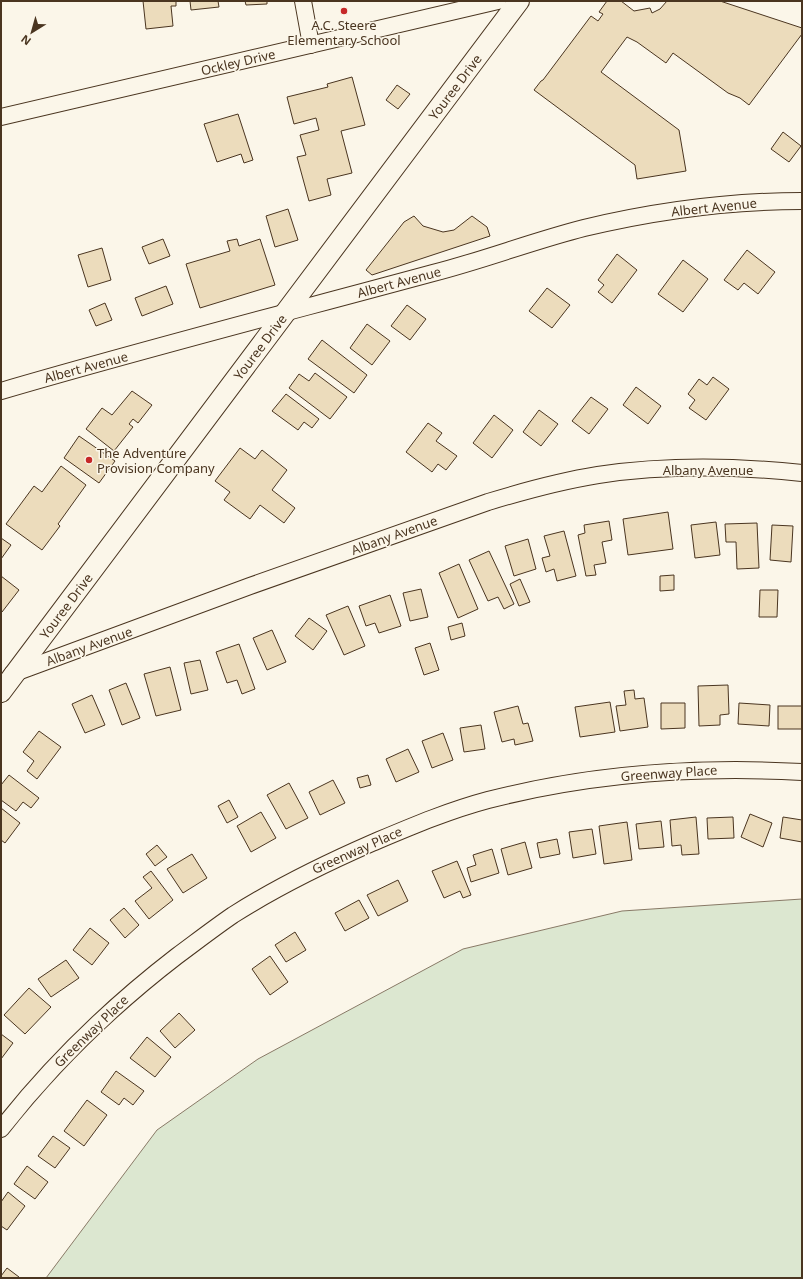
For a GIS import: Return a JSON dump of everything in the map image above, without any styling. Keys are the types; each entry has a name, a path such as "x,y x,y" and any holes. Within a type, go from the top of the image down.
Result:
{"main road":[{"name":"Youree Drive","path":"1,692 8,675 286,312 519,1"}],"street":[{"path":"303,1 311,45"},
{"name":"Ockley Drive","path":"1,117 498,1"},
{"name":"Albert Avenue","path":"1,390 437,272 584,228 655,214 726,204 802,201"},
{"name":"Albany Avenue","path":"8,675 250,586 515,493 586,477 653,469 720,468 802,473"},
{"name":"Greenway Place","path":"4,1119 99,1021 123,999 207,933 234,915 305,874 424,820 455,810 533,790 564,784 648,773 691,770 802,772"}],"green space":[{"path":"802,899 802,1278 46,1278 157,1130 258,1059 463,949 622,911"}],"building":[{"path":"143,1 176,1 176,6 171,6 173,26 146,29"},
{"path":"190,1 218,1 219,7 191,10"},
{"path":"245,1 267,1 267,4 246,5"},
{"path":"607,1 621,1 634,11 650,8 652,13 660,9 667,1 720,1 802,28 802,34 749,105 740,98 728,93 673,53 666,63 637,42 627,37 601,72 679,130 686,171 637,179 635,165 534,90 591,16 598,21 603,14 599,12"},
{"path":"352,77 365,125 341,131 352,173 327,179 331,195 309,201 297,157 306,155 300,135 319,130 316,118 294,124 287,97 328,87 327,84"},
{"path":"397,85 410,94 398,109 386,100"},
{"path":"238,114 253,160 244,163 241,154 217,162 204,124"},
{"path":"783,132 801,146 789,162 771,149"},
{"path":"288,209 298,240 275,247 266,216"},
{"path":"414,216 423,226 443,232 454,230 472,216 487,227 490,236 372,275 366,270 404,222"},
{"path":"163,239 170,256 149,264 142,247"},
{"path":"237,239 239,246 260,239 275,285 200,308 186,264 230,251 227,241"},
{"path":"102,248 111,280 88,287 78,255"},
{"path":"747,250 775,272 758,294 744,283 738,290 724,280"},
{"path":"617,254 637,270 612,303 598,292 604,285 598,280"},
{"path":"683,260 708,279 683,312 658,294"},
{"path":"166,286 173,304 142,316 135,298"},
{"path":"547,288 570,305 552,328 529,311"},
{"path":"105,303 112,320 96,326 89,310"},
{"path":"407,305 426,319 410,340 391,326"},
{"path":"367,324 390,341 372,365 350,348"},
{"path":"322,340 367,375 354,393 308,359"},
{"path":"315,373 347,397 330,419 289,388 299,374 309,381"},
{"path":"713,377 729,389 706,420 689,408 695,400 688,394 699,379 707,385"},
{"path":"636,387 661,406 648,424 623,405"},
{"path":"132,391 152,405 138,423 133,419 129,424 133,427 114,451 86,429 102,408 112,415"},
{"path":"286,394 319,419 312,428 304,422 298,430 272,411"},
{"path":"591,397 608,409 589,434 572,421"},
{"path":"539,410 558,424 541,446 523,432"},
{"path":"494,415 513,430 492,458 473,443"},
{"path":"428,423 442,433 436,441 457,456 446,470 438,464 432,472 406,452"},
{"name":"The Adventure Provision Company","path":"79,436 115,461 99,483 64,458"},
{"path":"240,448 255,459 262,450 287,470 272,490 295,508 284,523 260,505 250,519 224,500 230,492 215,481"},
{"path":"61,466 86,485 58,524 60,526 42,550 6,524 34,486 42,492"},
{"path":"668,512 673,549 628,555 623,519"},
{"path":"609,521 612,540 602,542 606,563 594,565 596,575 586,576 578,535 585,533 584,525"},
{"path":"716,522 720,555 695,558 691,525"},
{"path":"757,523 759,568 737,569 736,542 726,542 725,524"},
{"path":"772,525 793,526 791,562 770,560"},
{"path":"564,531 576,576 557,581 554,569 546,572 542,558 550,556 544,536"},
{"path":"1,538 11,545 1,559"},
{"path":"528,539 536,569 514,576 505,546"},
{"path":"489,551 514,604 504,609 498,597 488,601 469,560"},
{"path":"459,564 478,609 458,618 439,573"},
{"path":"674,575 674,590 660,591 660,576"},
{"path":"1,576 19,590 2,612 1,611"},
{"path":"520,579 530,602 519,606 510,584"},
{"path":"421,589 428,617 410,621 403,593"},
{"path":"760,590 778,590 777,617 759,617"},
{"path":"390,595 401,626 379,633 375,623 366,626 359,606"},
{"path":"348,606 365,646 344,655 326,615"},
{"path":"309,618 327,631 313,650 295,636"},
{"path":"462,623 465,636 451,640 448,627"},
{"path":"272,630 286,662 267,670 253,638"},
{"path":"430,643 439,670 424,675 415,648"},
{"path":"239,644 255,689 242,694 237,680 227,683 216,652"},
{"path":"200,660 208,690 191,694 184,663"},
{"path":"170,667 181,710 156,716 144,674"},
{"path":"126,683 140,718 122,725 109,690"},
{"path":"728,685 729,714 720,715 720,725 699,726 698,686"},
{"path":"634,690 635,699 644,698 648,727 620,731 616,706 626,705 624,691"},
{"path":"92,695 105,725 85,733 72,704"},
{"path":"610,702 615,732 580,737 575,707"},
{"path":"661,703 685,703 685,728 661,729"},
{"path":"739,703 770,705 769,726 738,724"},
{"path":"518,706 523,724 528,723 533,741 515,745 514,739 502,742 494,712"},
{"path":"778,706 802,706 802,729 778,729"},
{"path":"481,725 485,749 464,752 460,728"},
{"path":"39,731 61,747 37,779 27,771 34,761 23,752"},
{"path":"443,733 453,760 432,768 422,741"},
{"path":"408,749 419,772 396,782 386,759"},
{"path":"9,775 39,798 31,808 23,802 16,811 1,800 1,785"},
{"path":"368,775 371,785 360,788 357,778"},
{"path":"333,780 345,803 320,815 309,792"},
{"path":"289,783 308,818 286,829 267,795"},
{"path":"229,800 238,817 227,823 218,806"},
{"path":"1,808 20,823 5,843 1,840"},
{"path":"261,812 276,838 251,852 237,826"},
{"path":"750,814 772,823 763,847 741,837"},
{"path":"696,817 699,854 682,855 681,845 672,846 670,820"},
{"path":"733,817 734,838 708,839 707,818"},
{"path":"783,817 802,820 802,842 780,838"},
{"path":"661,821 664,847 639,849 636,824"},
{"path":"627,822 632,860 604,864 599,826"},
{"path":"592,829 596,854 573,858 569,832"},
{"path":"557,839 560,854 540,858 537,843"},
{"path":"525,842 532,868 508,875 501,849"},
{"path":"157,845 167,857 155,866 146,854"},
{"path":"492,849 499,873 471,882 467,868 476,865 473,855"},
{"path":"192,854 207,878 183,893 167,869"},
{"path":"457,861 471,895 463,898 460,891 444,898 432,871"},
{"path":"151,871 173,900 149,919 135,901 152,888 143,877"},
{"path":"398,880 408,901 378,916 367,895"},
{"path":"359,900 369,918 345,931 335,913"},
{"path":"124,908 139,925 125,938 110,920"},
{"path":"90,928 109,943 92,965 73,950"},
{"path":"295,932 306,950 286,962 275,945"},
{"path":"270,956 288,982 270,995 252,969"},
{"path":"66,960 79,978 51,997 38,979"},
{"path":"29,988 51,1007 25,1034 4,1015"},
{"path":"179,1013 195,1030 175,1048 160,1031"},
{"path":"1,1034 13,1043 1,1059"},
{"path":"147,1037 171,1057 155,1077 130,1058"},
{"path":"116,1071 144,1091 133,1105 124,1098 119,1105 101,1092"},
{"path":"87,1100 107,1115 84,1146 64,1131"},
{"path":"53,1136 70,1148 55,1168 38,1156"},
{"path":"27,1166 48,1182 35,1199 14,1184"},
{"path":"8,1192 25,1206 7,1230 1,1226 1,1202"},
{"path":"7,1268 19,1277 19,1278 1,1278"}],"place":[{"name":"A.C. Steere Elementary School","path":"344,11"},
{"name":"The Adventure Provision Company","path":"89,460"}]}
